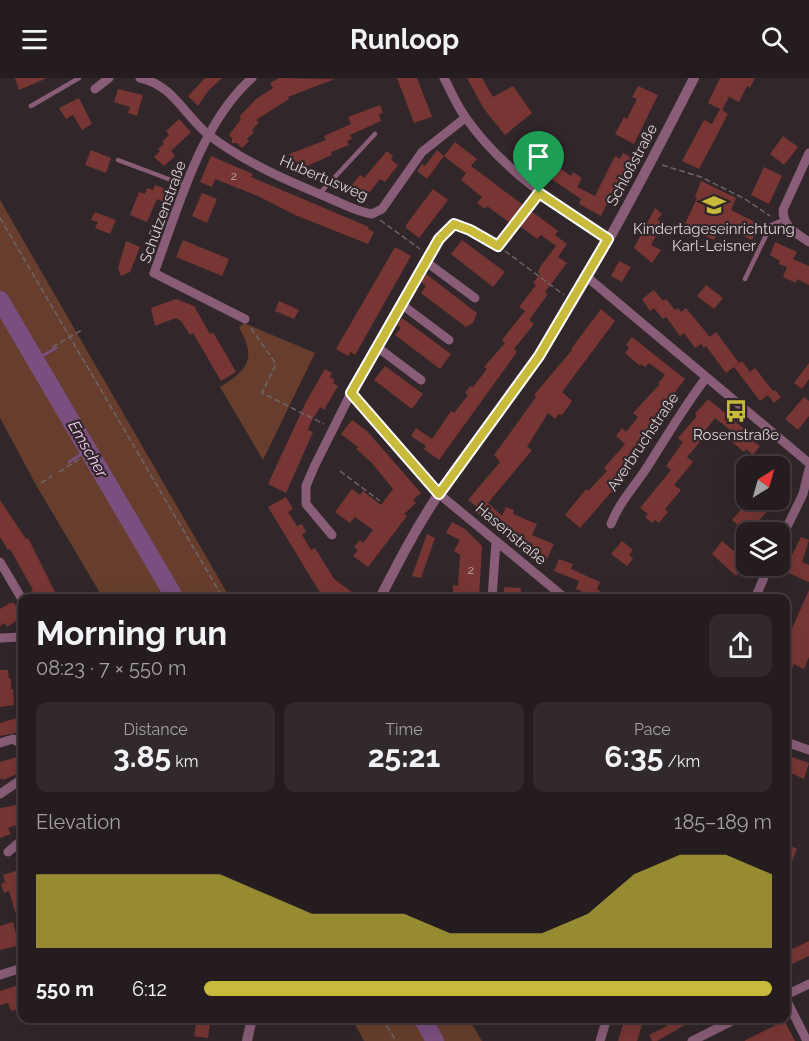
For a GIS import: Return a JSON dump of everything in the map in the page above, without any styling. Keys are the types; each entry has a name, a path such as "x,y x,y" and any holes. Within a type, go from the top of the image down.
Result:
{"street":[{"path":"140,78 158,84 172,95 208,135"},
{"name":"Schützenstraße","path":"245,319 154,273 208,135 233,97 252,78"},
{"path":"444,78 465,118 511,170 539,193 608,239"},
{"name":"Schloßstraße","path":"382,594 415,531 439,494 539,356 608,239 694,78"},
{"path":"95,89 104,79"},
{"name":"Hubertusweg","path":"208,135 251,162 319,194 372,214 382,209 422,152 465,118"},
{"path":"809,153 783,210 783,220 788,228 809,242"},
{"path":"332,535 306,504 306,486 351,393 426,258 439,239 454,224 498,246"},
{"path":"426,258 475,298"},
{"path":"586,277 809,463"},
{"path":"401,303 449,340"},
{"path":"377,347 421,380"},
{"name":"Averbruchstraße","path":"611,524 618,506 651,461 682,409 706,378"},
{"name":"Hasenstraße","path":"351,393 439,494 560,594"},
{"path":"789,522 803,494 809,468"},
{"path":"492,594 496,541"},
{"path":"0,562 19,594"},
{"path":"757,594 765,576"},
{"path":"0,638 18,637"},
{"path":"0,743 13,739 18,742"},
{"path":"790,743 809,750"},
{"path":"0,794 18,782"},
{"path":"8,852 18,843"},
{"path":"0,975 18,969"},
{"path":"790,995 809,984"},
{"path":"790,1005 807,1041"},
{"path":"247,1041 251,1023"},
{"path":"600,1041 605,1023"},
{"path":"692,1041 728,1023"}],"lane":[{"path":"31,106 79,78"},
{"path":"319,194 375,134"},
{"path":"118,160 187,186"},
{"path":"745,279 771,225 783,220"}],"path":[{"path":"652,160 668,168 701,177 745,199 769,216 783,220"},
{"path":"539,193 498,246 557,292 573,298"},
{"path":"372,214 426,258"},
{"path":"0,218 221,594"},
{"path":"245,319 276,364 262,393 333,429"},
{"path":"52,347 82,330"},
{"path":"59,472 81,458"},
{"path":"340,471 380,501"},
{"path":"41,483 52,476"},
{"path":"385,1023 396,1041"}],"shaded area":[{"path":"0,200 228,594 101,594 36,485 0,418"},
{"path":"244,323 315,353 263,460 220,387 237,375 247,362 248,347 239,328"},
{"path":"354,1023 471,1023 482,1041 364,1041"}],"building":[{"path":"15,78 45,78 45,79 19,90"},
{"path":"205,78 222,78 208,91 198,106 188,96"},
{"path":"279,78 335,79 288,97 289,99 256,120 259,122 252,130 254,132 242,148 237,143 232,143 229,135 241,119 239,117 256,99 273,88 270,83"},
{"path":"397,78 417,78 432,117 414,123"},
{"path":"467,78 482,78 493,97 513,86 532,113 505,135 484,109"},
{"path":"720,78 755,78 750,88 747,86 739,102 729,97 722,110 728,114 699,169 682,161 704,120 712,124 720,109 708,103"},
{"path":"638,86 658,95 634,144 615,134 624,117 627,119 637,99 632,97"},
{"path":"118,89 143,95 137,116 128,113 130,107 114,102"},
{"path":"79,98 92,124 82,130 73,115 66,119 59,108"},
{"path":"380,105 383,113 379,114 381,121 350,135 352,139 347,141 349,145 331,152 332,155 296,171 289,154 326,140 324,136 351,124 348,117"},
{"path":"179,119 191,132 171,151 175,156 164,166 154,157 164,144 162,142 169,135 166,131"},
{"path":"783,136 798,147 784,165 770,154"},
{"path":"528,140 534,146 536,143 545,152 544,157 571,176 573,172 582,178 577,187 595,196 615,156 620,159 623,153 635,159 627,174 624,172 620,177 601,216 579,204 581,199 550,178 518,150"},
{"path":"455,142 477,159 471,166 558,231 555,235 567,244 558,257 567,263 545,292 548,294 529,320 534,324 514,349 517,352 439,460 424,449 426,446 411,436 416,428 432,439 451,411 454,413 468,395 465,393 470,386 473,387 487,369 484,367 505,343 502,340 525,311 519,307 536,285 533,283 540,274 538,272 540,267 556,246 541,235 537,239 512,220 510,223 487,206 485,209 477,203 482,197 461,180 466,173 444,156"},
{"path":"91,150 111,158 106,173 85,165"},
{"path":"437,150 444,156 427,179 417,171 422,164 425,166"},
{"path":"387,151 393,156 391,160 398,165 385,182 380,179 361,203 346,192 360,175 364,178"},
{"path":"211,156 253,174 251,177 369,227 368,229 374,232 368,244 295,215 258,196 215,179 212,187 200,182"},
{"path":"764,167 782,176 769,204 751,195"},
{"name":"Kindertageseinrichtung Karl-Leisner","path":"701,181 736,198 731,210 759,224 752,240 720,225 714,240 684,226 697,198 695,197"},
{"path":"155,185 169,190 164,202 157,199 147,222 130,215 139,192 145,194 147,188 153,190"},
{"path":"433,189 448,200 419,238 406,228 406,225"},
{"path":"202,193 217,199 207,223 192,216"},
{"path":"655,208 662,214 657,220 663,223 651,245 661,250 652,263 634,248"},
{"path":"95,212 116,220 110,234 95,228 98,222 91,220"},
{"path":"183,240 229,259 222,276 176,257"},
{"path":"462,240 505,272 493,287 451,254"},
{"path":"126,241 140,247 130,272 121,276 118,268"},
{"path":"775,242 797,252 793,259 809,266 809,285 797,279 796,283 783,277 787,267 779,264 780,261 770,255"},
{"path":"395,247 411,256 355,355 351,352 348,356 336,349"},
{"path":"619,261 631,267 622,282 611,276"},
{"path":"426,274 477,313 473,323 466,327 421,293 426,286 421,282"},
{"path":"706,285 723,298 714,309 697,296"},
{"path":"654,290 675,310 678,308 681,312 686,308 710,337 716,332 739,363 726,373 706,346 704,348 701,344 695,348 684,333 680,336 666,317 663,319 654,308 650,311 642,299"},
{"path":"176,299 194,306 210,334 213,332 236,372 221,381 193,333 190,335 181,321 176,318 155,326 151,308"},
{"path":"279,301 299,310 294,319 275,311"},
{"path":"601,309 615,321 562,392 572,401 562,415 559,414 555,419 548,413 527,447 532,450 488,503 502,516 506,507 514,510 513,514 537,524 532,535 554,544 547,559 530,551 533,544 510,533 503,537 507,527 486,520 475,512 478,508 468,500 500,462 494,455 536,397 534,395 572,350"},
{"path":"402,318 451,354 440,369 395,335 401,328 397,325"},
{"path":"632,337 685,379 649,426 654,430 635,452 638,455 618,479 620,482 580,528 565,515 586,489 588,491 607,471 604,468 625,444 616,436 622,428 626,432 638,417 633,413 660,384 658,383 665,375 649,363 645,367 641,364 640,366 625,353 629,348 626,345"},
{"path":"742,361 750,372 755,368 773,391 775,390 781,397 774,403 768,395 760,401 734,367"},
{"path":"809,363 809,379 802,389 794,383"},
{"path":"385,366 423,394 412,409 374,380"},
{"path":"325,369 332,373 330,377 338,386 324,410 320,407 311,422 308,430 313,432 286,493 268,484 306,402"},
{"path":"804,397 809,401 809,416 798,430 785,419"},
{"path":"708,399 755,438 753,441 760,446 753,455 746,449 744,452 727,438 725,434 729,429 715,418 703,433 706,435 687,457 693,462 674,485 681,490 665,509 668,512 659,523 655,520 652,523 645,517 648,514 640,508 671,470 666,466 683,442 678,438"},
{"path":"352,420 367,431 421,493 413,500 416,503 404,514 407,516 368,567 353,556 358,550 354,547 360,540 363,543 373,530 355,517 350,523 335,512 352,489 360,495 363,491 381,505 393,489 371,462 356,449 358,447 341,434"},
{"path":"286,497 293,509 288,512 297,526 302,524 306,532 302,535 311,550 315,548 334,579 355,594 323,594 319,591 268,507"},
{"path":"0,500 26,539 28,538 56,594 31,594 30,592 33,590 10,549 8,550 0,537"},
{"path":"740,510 768,510 758,522 736,523 732,520"},
{"path":"452,522 465,529 482,546 479,594 453,594 453,585 458,586 460,555 454,551 460,540 446,533"},
{"path":"427,534 435,538 421,578 412,576"},
{"path":"801,537 809,540 802,562 809,565 809,582 790,574 790,559"},
{"path":"622,541 633,550 629,555 633,559 627,566 611,554"},
{"path":"722,541 734,551 736,549 736,576 712,554"},
{"path":"559,559 573,564 571,569 600,582 597,589 604,594 588,594 576,589 579,581 554,571"},
{"path":"504,587 521,588 520,594 504,594"},
{"path":"809,590 809,657 804,669 794,664 790,672 790,633"},
{"path":"14,603 18,610 18,624 16,621 7,627 5,623 0,626 0,609"},
{"path":"0,670 8,670 14,705 0,707"},
{"path":"17,718 18,733 0,736 0,723"},
{"path":"790,756 809,763 804,779 790,773"},
{"path":"18,757 18,774 3,780 3,778 0,779 0,762"},
{"path":"18,805 18,824 8,828 11,834 0,838 0,808"},
{"path":"790,846 797,849 790,866"},
{"path":"18,870 18,911 15,912 9,891 4,893 1,884 5,882 3,875"},
{"path":"13,922 16,934 18,933 18,946 0,950 0,926"},
{"path":"809,941 809,956 790,965 790,950"},
{"path":"18,985 18,1009 11,1011 8,1003 0,1005 0,991"},
{"path":"196,1023 210,1023 208,1038 194,1036"},
{"path":"623,1023 642,1023 637,1041 618,1041"},
{"path":"666,1023 684,1023 685,1025 657,1041 652,1041 649,1035 667,1026"},
{"path":"779,1023 786,1023 795,1041 744,1041"}],"waterway":[{"name":"Emscher","path":"0,300 173,594"},
{"path":"35,360 56,348"},
{"path":"69,462 88,450"},
{"name":"Emscher","path":"425,1023 435,1041"}],"place":[{"name":"Kindertageseinrichtung Karl-Leisner","path":"714,205"},
{"name":"Rosenstraße","path":"736,411"}],"route":[{"path":"539,193 608,239 539,356 439,494 351,393 439,239 454,224 498,246 539,193"}]}
